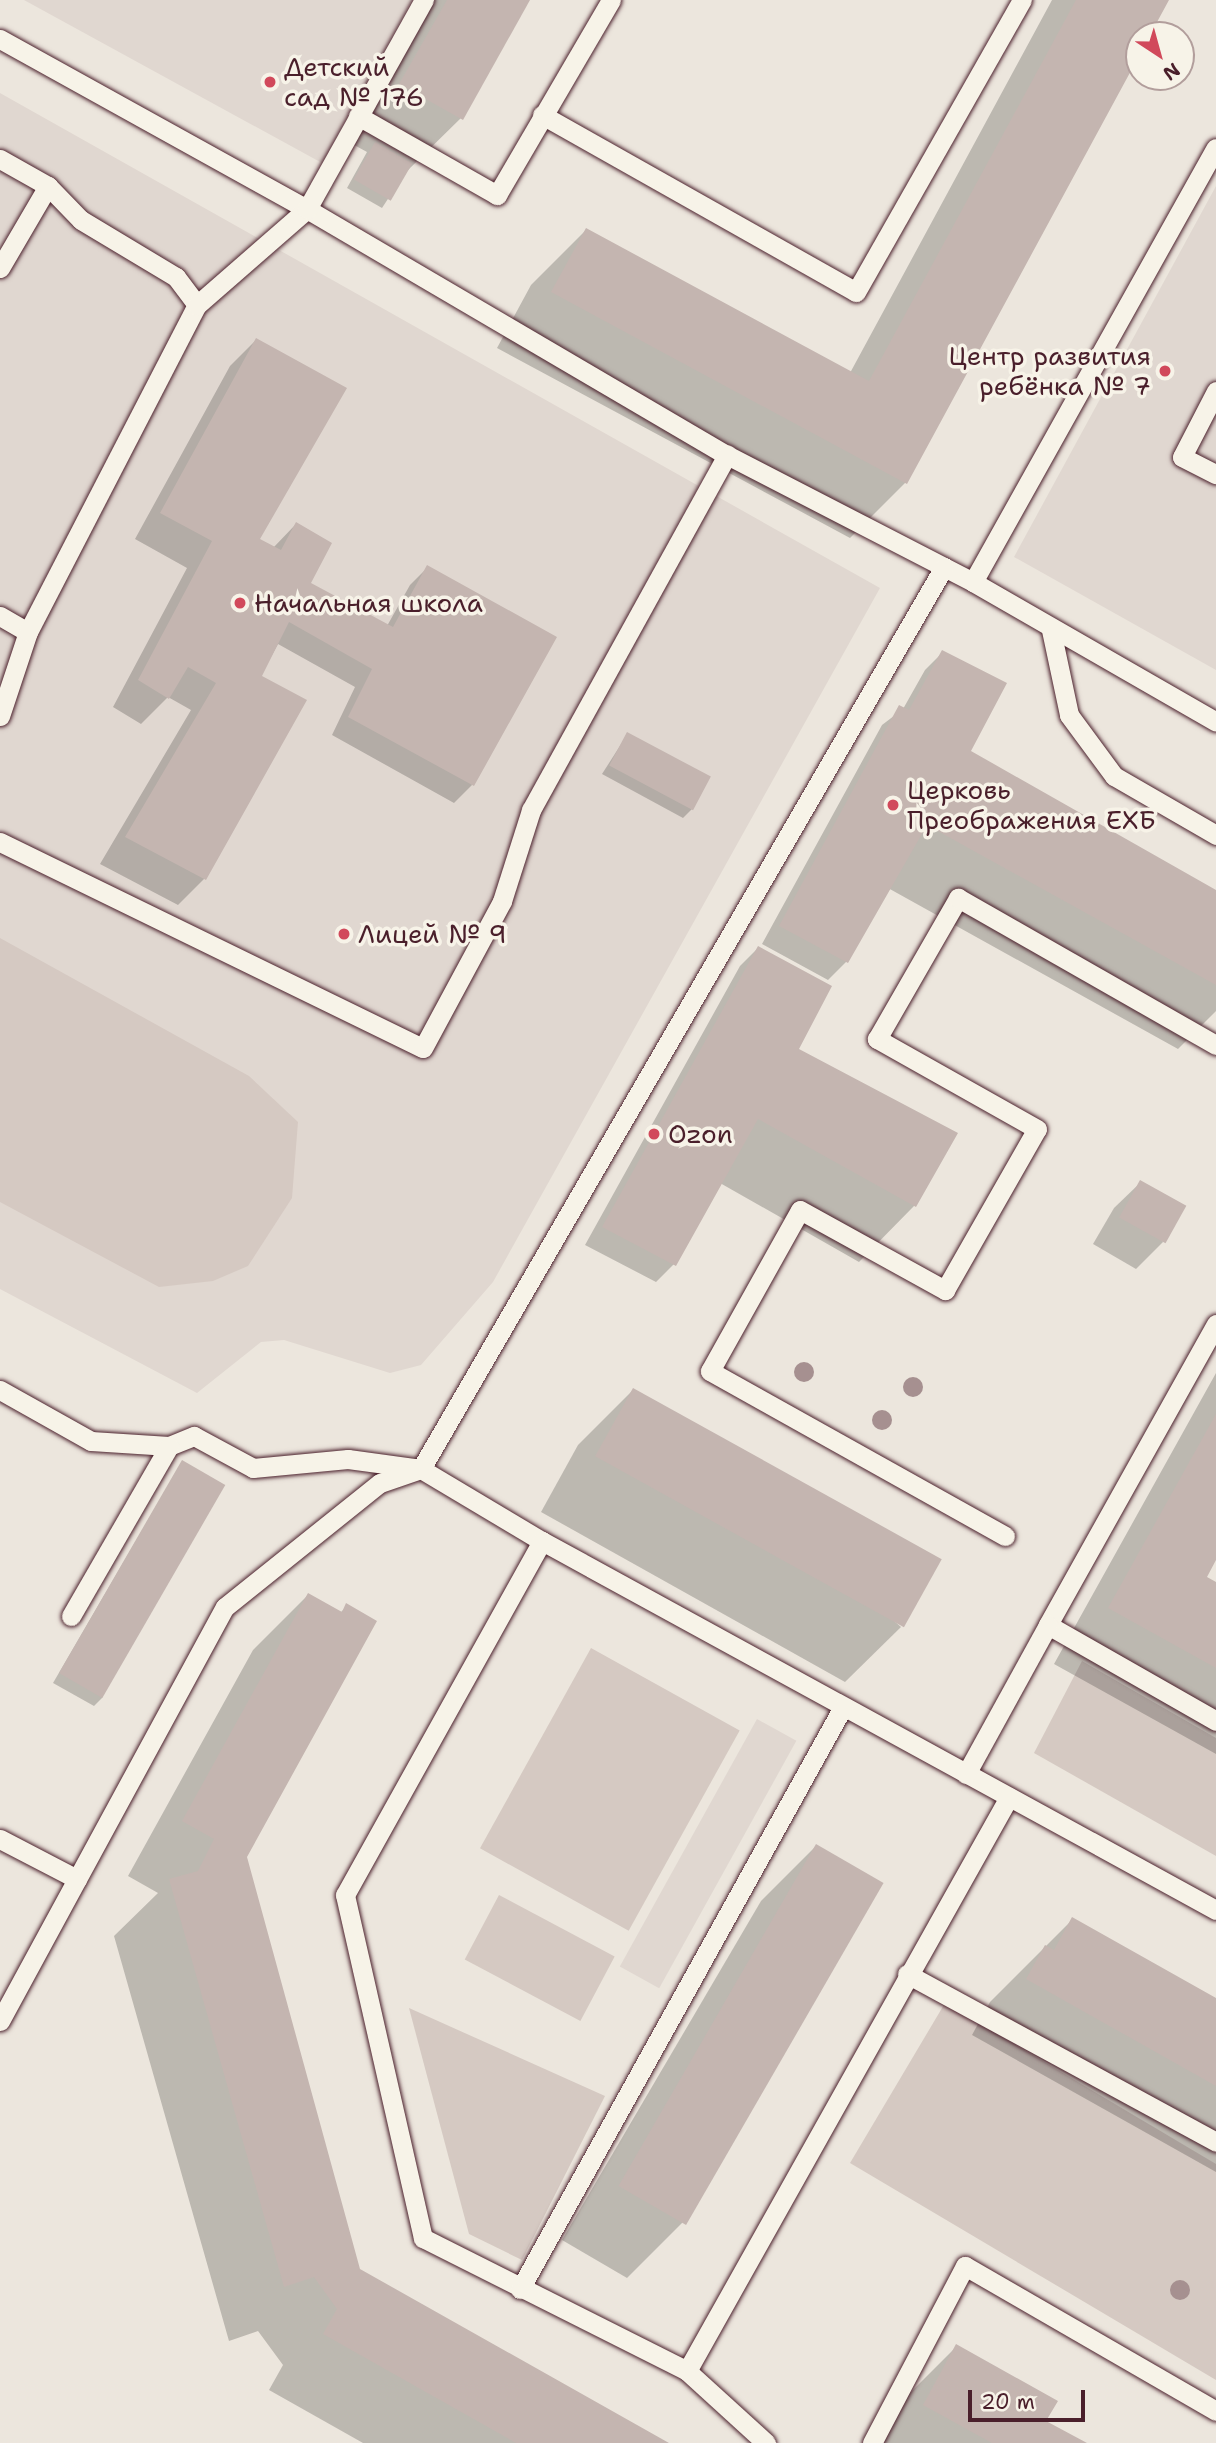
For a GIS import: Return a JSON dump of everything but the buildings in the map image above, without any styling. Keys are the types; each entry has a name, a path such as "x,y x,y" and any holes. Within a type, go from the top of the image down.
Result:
{"lane":[{"path":"0,716 28,632 197,305 307,209 424,0"},
{"path":"358,116 497,195 611,0"},
{"path":"542,115 856,292 1022,0"},
{"path":"0,39 307,209 727,454 973,582 1051,630 1216,722"},
{"path":"973,582 1216,148"},
{"path":"0,159 48,186 82,220 176,277 197,305"},
{"path":"0,268 48,186"},
{"path":"1216,391 1182,457 1216,474"},
{"path":"0,842 422,1048 502,901 531,810 727,454"},
{"path":"0,2021 225,1606 380,1483 421,1469 944,567"},
{"path":"0,616 28,632"},
{"path":"1051,630 1069,715 1114,776 1216,835"},
{"path":"1005,1536 710,1371 800,1210 945,1290 1037,1129 877,1039 958,898 1216,1045"},
{"path":"967,1774 1216,1324"},
{"path":"0,1390 91,1441 169,1446 194,1436 253,1468 348,1459 421,1469 542,1541 1216,1910"},
{"path":"71,1616 169,1446"},
{"path":"542,1541 345,1895 423,2238 687,2371 766,2443"},
{"path":"1048,1625 1216,1721"},
{"path":"520,2288 843,1707"},
{"path":"687,2371 907,1974 1009,1797"},
{"path":"0,1839 77,1879"},
{"path":"907,1974 1216,2142"},
{"path":"873,2443 965,2266 1216,2410"}],"shaded area":[{"name":"Детский сад № 176","path":"24,0 412,0 322,163"},
{"name":"Лицей № 9","path":"0,93 880,588 493,1282 421,1365 390,1373 284,1340 261,1342 197,1393 0,1289"},
{"name":"Центр развития ребёнка № 7","path":"1216,186 1216,670 1014,557"},
{"path":"0,938 249,1076 298,1122 292,1198 248,1266 213,1281 159,1287 0,1202"},
{"path":"591,1648 740,1730 629,1931 480,1848"},
{"path":"1082,1661 1216,1738 1216,1856 1034,1753"},
{"path":"757,1719 796,1741 659,1988 620,1967"},
{"path":"499,1895 615,1957 580,2021 465,1959"},
{"path":"945,2003 1216,2164 1216,2380 850,2163"},
{"path":"409,2008 605,2096 522,2260 469,2234"}],"place":[{"name":"Детский сад № 176","path":"270,82"},
{"name":"Центр развития ребёнка № 7","path":"1165,371"},
{"name":"Начальная школа","path":"240,603"},
{"name":"Церковь Преображения ЕХБ","path":"893,805"},
{"name":"Лицей № 9","path":"344,934"},
{"name":"Ozon","path":"654,1134"}]}
